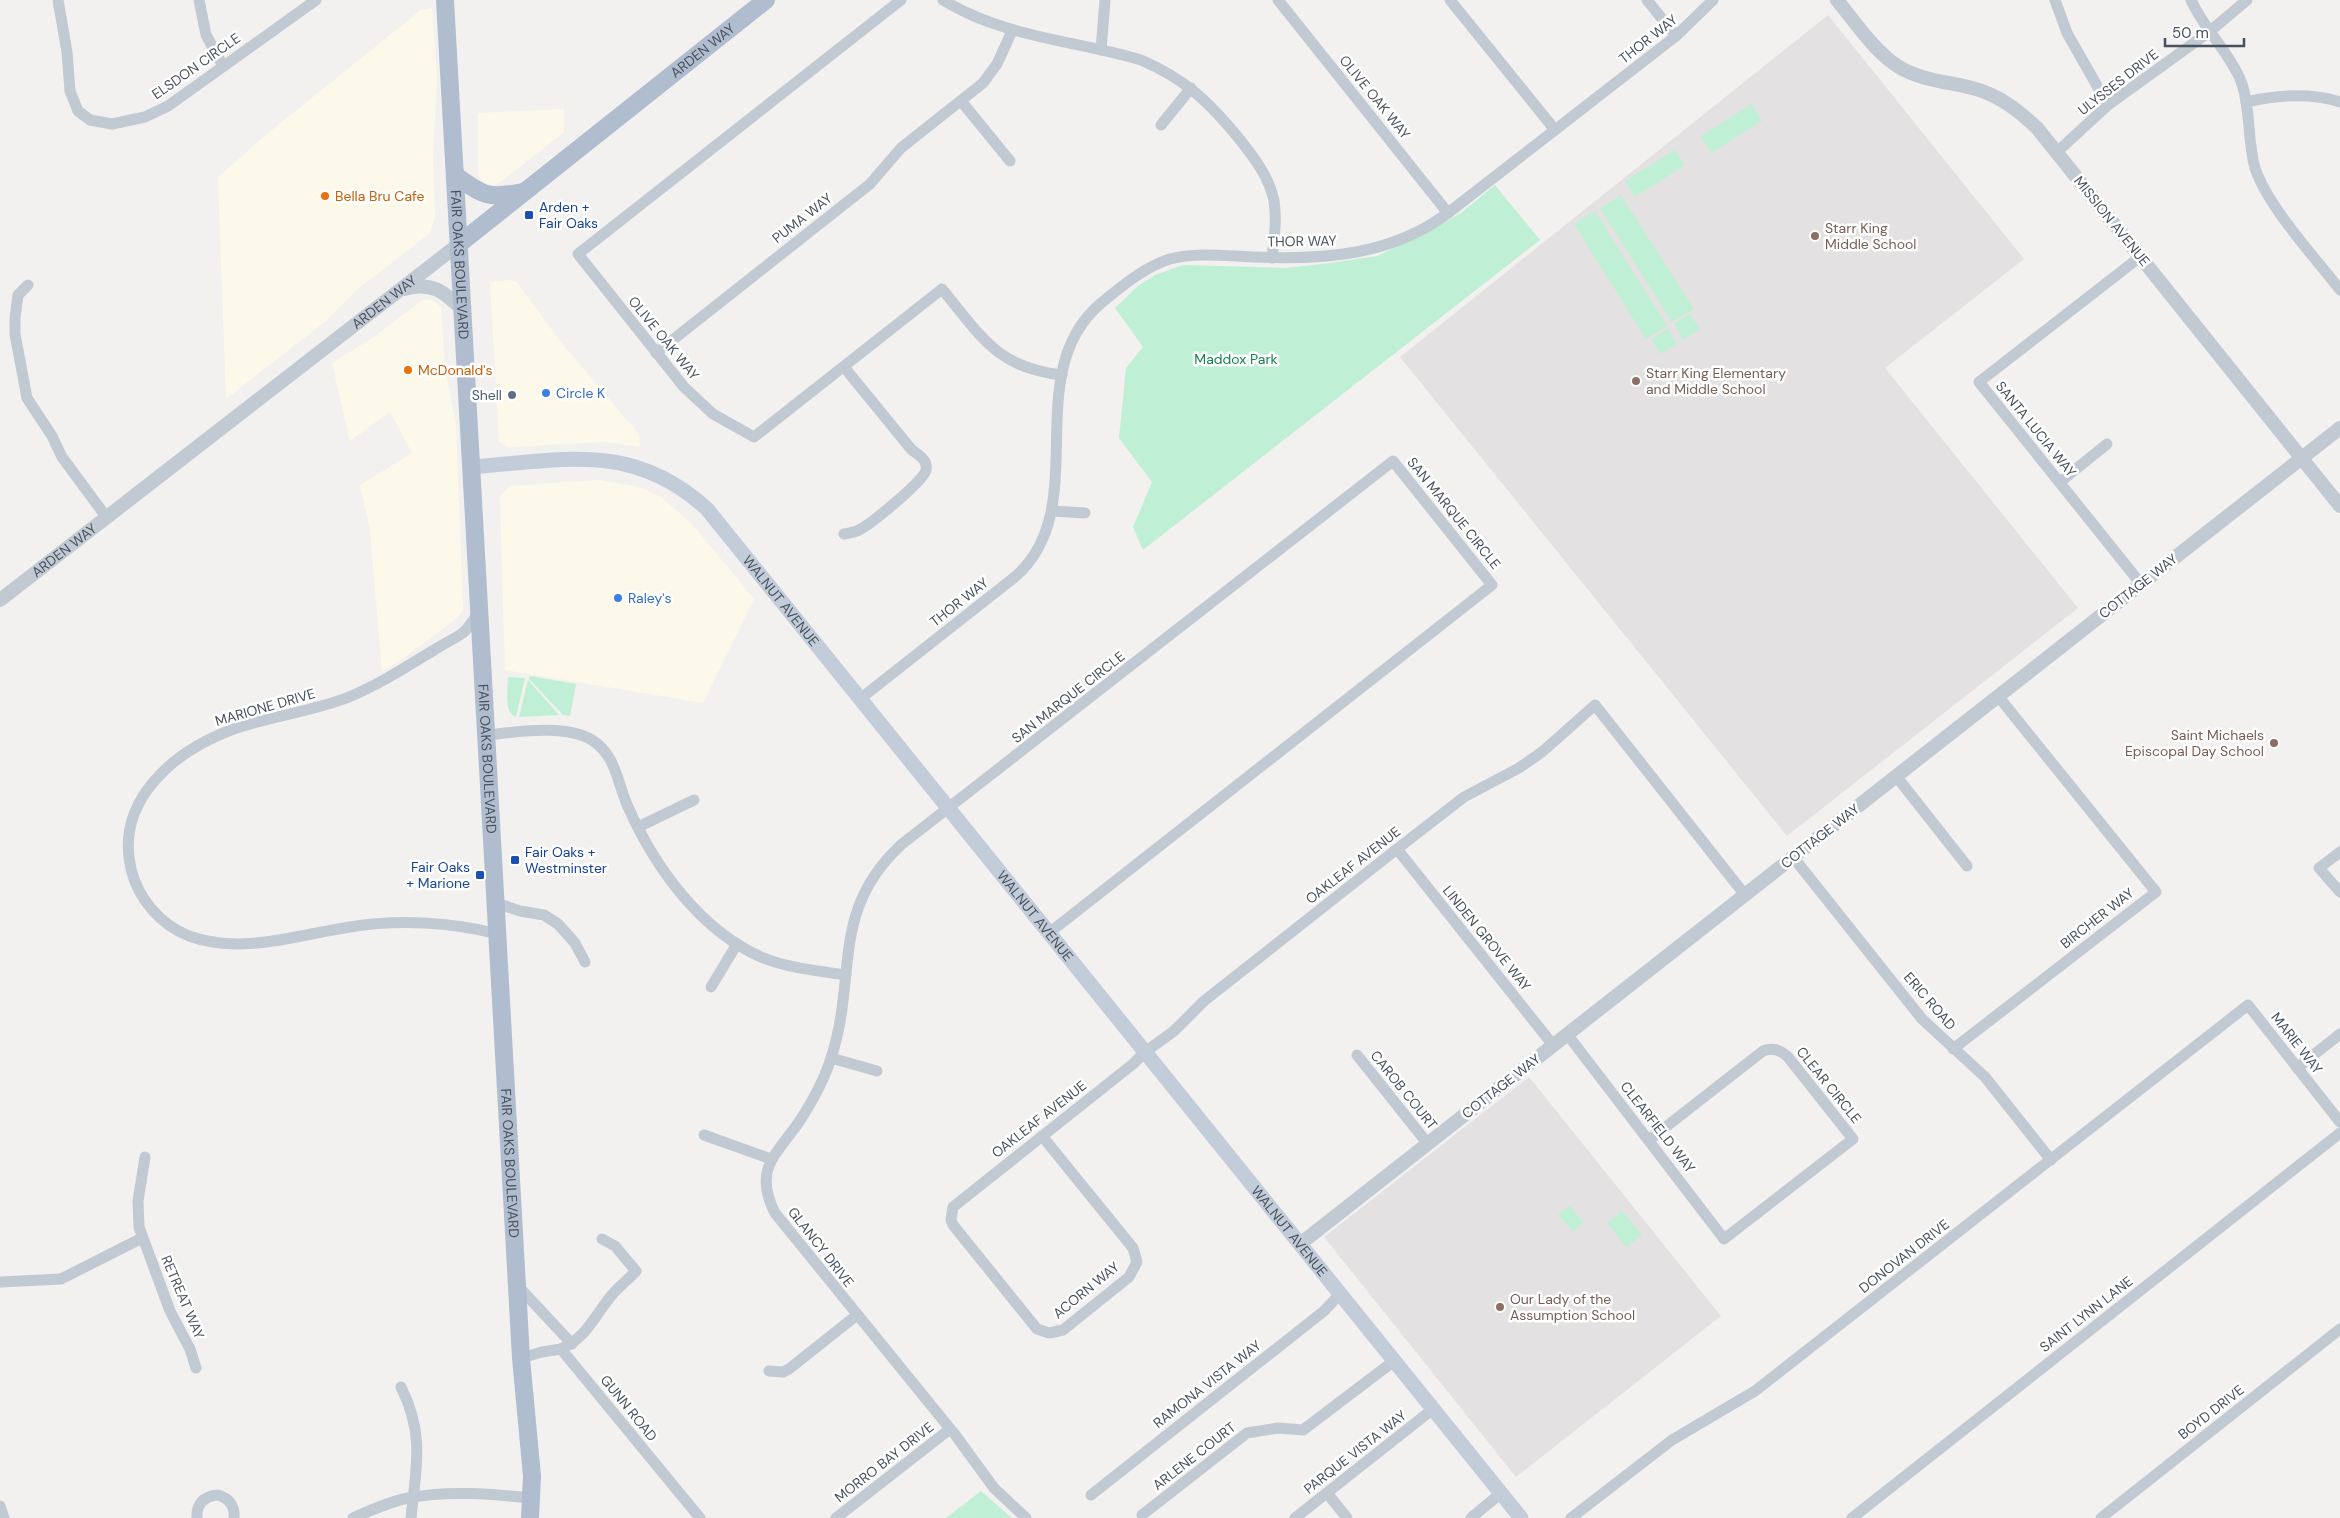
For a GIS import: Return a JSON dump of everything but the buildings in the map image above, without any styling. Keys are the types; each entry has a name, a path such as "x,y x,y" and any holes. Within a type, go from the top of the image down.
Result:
{"main road":[{"name":"FAIR OAKS BOULEVARD","path":"445,0 464,311 521,1358 532,1476 530,1518"},
{"name":"ARDEN WAY","path":"460,244 766,0"},
{"path":"456,175 478,192 489,196 502,197 526,192"},
{"name":"WALNUT AVENUE","path":"472,467 567,459 600,459 634,465 673,482 712,515 1521,1518"}],"street":[{"name":"ELSDON CIRCLE","path":"58,0 71,98 78,111 90,120 112,124 145,117 168,106 316,0"},
{"path":"199,0 206,35 223,66"},
{"name":"OLIVE OAK WAY","path":"901,0 578,254 656,352 698,401 730,425 754,437 942,290 995,351 1024,368 1062,375"},
{"path":"944,0 982,20 1012,31 1101,50 1150,64 1191,88 1219,114 1264,174 1274,201 1272,258"},
{"path":"1101,50 1105,0"},
{"name":"OLIVE OAK WAY","path":"1278,0 1448,214"},
{"path":"1450,0 1555,130"},
{"path":"1648,0 1676,36"},
{"name":"THOR WAY","path":"860,699 1022,570 1042,542 1052,511 1062,375 1067,350 1076,331 1101,304 1143,271 1170,260 1199,255 1320,258 1364,251 1415,233 1448,214 1676,36 1713,0"},
{"name":"MISSION AVENUE","path":"1837,0 1874,45 1900,68 1923,77 1976,89 2001,100 2024,115 2057,152 2340,506"},
{"path":"2055,0 2067,33 2108,105"},
{"path":"2190,0 2208,32 2234,67 2241,82 2246,102 2252,156 2265,190 2340,290"},
{"name":"ULYSSES DRIVE","path":"2057,152 2108,105 2208,32 2247,0"},
{"name":"PUMA WAY","path":"656,352 870,184 901,148 983,83 997,64 1012,31"},
{"path":"1161,126 1191,88"},
{"path":"2246,102 2298,95 2340,102"},
{"path":"961,101 1010,161"},
{"name":"ARDEN WAY","path":"0,600 460,244"},
{"name":"SANTA LUCIA WAY","path":"2140,257 1979,382 2141,584"},
{"path":"28,285 18,295 15,318 15,334 27,398 52,436 62,457 107,518"},
{"path":"401,290 416,286 436,289 446,294 464,311"},
{"path":"844,367 911,449 923,458 926,464 926,471 905,494 866,526 844,534"},
{"name":"COTTAGE WAY","path":"1300,1244 2340,428"},
{"path":"2060,482 2107,444"},
{"name":"SAN MARQUE CIRCLE","path":"948,807 969,794 1393,461 1492,585 1049,933"},
{"path":"1052,511 1085,514"},
{"name":"MARIONE DRIVE","path":"480,611 464,631 376,685 324,706 231,730 190,751 158,775 142,795 130,826 128,852 133,876 144,899 154,912 181,932 206,941 222,944 256,944 349,927 396,923 446,925 498,934"},
{"name":"BIRCHER WAY","path":"1954,1049 2156,892 1998,696"},
{"name":"OAKLEAF AVENUE","path":"951,1212 958,1201 1133,1064 1144,1052 1174,1030 1204,1001 1397,849 1464,797 1518,768 1534,757 1596,705 1745,894"},
{"path":"487,735 562,731 577,733 591,740 612,761 628,808 668,875 690,903 712,925 737,944 776,962 846,975"},
{"path":"1896,776 1967,866"},
{"path":"638,827 694,800"},
{"name":"GLANCY DRIVE","path":"948,807 888,857 874,875 856,913 838,1031 831,1058 811,1104 771,1160 766,1183 775,1213 950,1429 994,1488 1026,1518"},
{"name":"LINDEN GROVE WAY","path":"1397,849 1554,1045"},
{"path":"2340,852 2320,868 2340,892"},
{"name":"ERIC ROAD","path":"1794,857 1922,1019 1985,1077 2051,1160"},
{"path":"496,903 520,911 544,914 564,930 575,942 585,962"},
{"path":"711,987 737,944"},
{"name":"MARIE WAY","path":"2248,1005 2340,1122"},
{"name":"DONOVAN DRIVE","path":"1571,1518 1672,1440 1755,1391 2248,1005"},
{"name":"CLEARFIELD WAY","path":"1567,1034 1724,1239"},
{"path":"2298,1068 2340,1034"},
{"name":"CLEAR CIRCLE","path":"1649,1140 1763,1051 1773,1049 1784,1052 1853,1139 1724,1239"},
{"name":"CAROB COURT","path":"1357,1055 1428,1144"},
{"path":"831,1058 877,1071"},
{"name":"SAINT LYNN LANE","path":"1852,1518 2340,1133"},
{"path":"704,1135 771,1160"},
{"name":"ACORN WAY","path":"951,1212 953,1225 1037,1329 1044,1332 1055,1333 1063,1330 1129,1276 1137,1262 1133,1248 1042,1136"},
{"name":"RETREAT WAY","path":"145,1157 138,1200 142,1238 170,1311 190,1349 196,1368"},
{"path":"0,1282 61,1279 142,1238"},
{"path":"521,1358 567,1347 577,1342 599,1316 612,1296 636,1271 615,1246 602,1239"},
{"name":"GUNN ROAD","path":"517,1284 700,1518"},
{"name":"RAMONA VISTA WAY","path":"1091,1495 1324,1311 1340,1294"},
{"path":"769,1371 782,1372 789,1369 857,1315"},
{"name":"BOYD DRIVE","path":"2101,1518 2340,1328"},
{"name":"ARLENE COURT","path":"1142,1515 1247,1434 1278,1428 1303,1430 1394,1361"},
{"path":"400,1388 412,1412 417,1435 418,1451 411,1518"},
{"name":"PARQUE VISTA WAY","path":"1295,1518 1433,1410"},
{"name":"MORRO BAY DRIVE","path":"836,1518 950,1429"},
{"path":"353,1518 389,1503 413,1497 478,1493 531,1498"},
{"path":"1327,1493 1347,1518"},
{"path":"1471,1518 1501,1493"},
{"path":"197,1518 199,1505 204,1499 218,1495 231,1502 234,1508 234,1518"},
{"path":"0,1506 4,1518"}],"shaded area":[{"path":"432,8 437,79 433,155 435,217 430,233 359,288 327,320 226,399 218,177 267,134 421,10"},
{"path":"1828,15 2024,259 1885,368 2078,608 1787,836 1400,357"},
{"path":"564,109 564,132 499,183 493,185 485,183 479,177 478,113"},
{"path":"510,280 517,282 559,340 639,434 640,447 606,442 508,447 499,442 490,282"},
{"path":"430,299 439,305 441,310 445,366 456,426 463,608 461,614 452,622 382,672 370,530 360,485 412,453 390,412 350,441 332,363 374,337 422,300"},
{"path":"598,480 640,487 661,497 691,523 754,599 703,703 505,670 500,496 510,486"},
{"path":"1529,1077 1721,1316 1516,1477 1324,1237"}],"green space":[{"path":"1752,104 1762,121 1711,153 1701,136"},
{"path":"1675,150 1685,165 1635,197 1625,181"},
{"name":"Maddox Park","path":"1495,185 1540,240 1143,550 1133,527 1152,482 1119,438 1126,368 1143,347 1115,308 1138,286 1155,275 1183,265 1285,268 1377,256 1428,232 1461,213"},
{"path":"1621,195 1694,309 1672,322 1600,208"},
{"path":"1595,211 1667,326 1646,339 1574,224"},
{"path":"1690,314 1700,329 1683,340 1674,324"},
{"path":"1668,329 1677,343 1661,354 1651,339"},
{"path":"530,676 576,684 570,716 563,715 529,679"},
{"path":"508,677 525,678 516,717 509,710 508,705"},
{"path":"528,680 559,715 519,717"},
{"path":"1570,1206 1583,1223 1573,1231 1558,1215"},
{"path":"1622,1211 1642,1235 1626,1247 1607,1223"},
{"path":"981,1491 1012,1518 946,1518"}],"place":[{"name":"Bella Bru Cafe","path":"325,196"},
{"name":"Arden + Fair Oaks","path":"529,215"},
{"name":"Starr King Middle School","path":"1815,236"},
{"name":"McDonald's","path":"408,370"},
{"name":"Starr King Elementary and Middle School","path":"1636,381"},
{"name":"Circle K","path":"546,393"},
{"name":"Shell","path":"512,395"},
{"name":"Raley's","path":"618,598"},
{"name":"Saint Michaels Episcopal Day School","path":"2274,743"},
{"name":"Fair Oaks + Westminster","path":"515,860"},
{"name":"Fair Oaks + Marione","path":"480,875"},
{"name":"Our Lady of the Assumption School","path":"1500,1307"}]}
